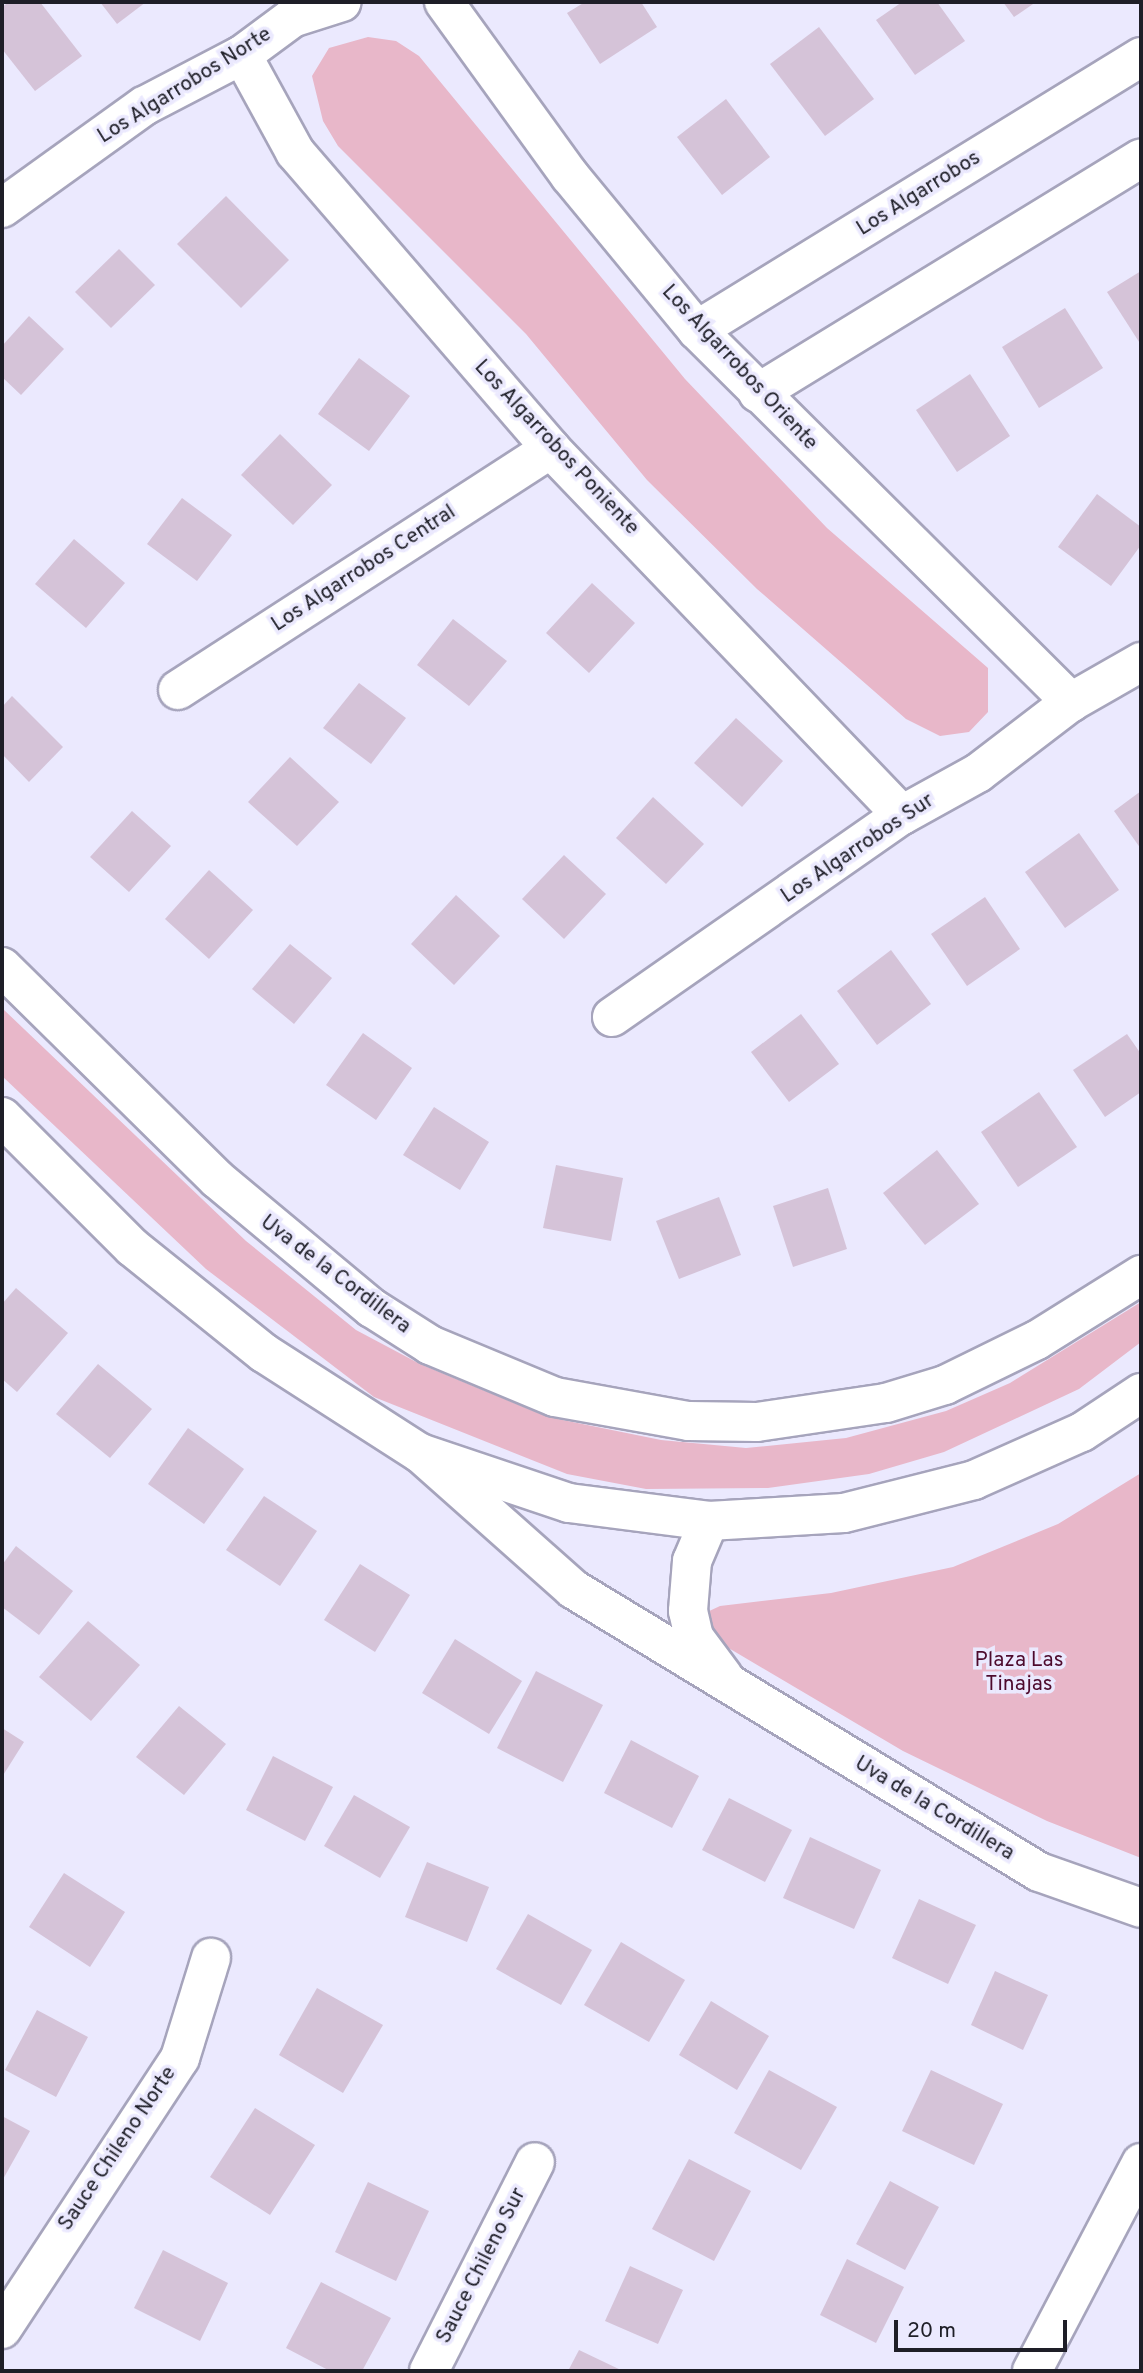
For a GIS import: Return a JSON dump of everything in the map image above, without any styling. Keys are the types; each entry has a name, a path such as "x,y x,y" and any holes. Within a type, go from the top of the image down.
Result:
{"street":[{"name":"Los Algarrobos Norte","path":"2,208 144,106 242,55 292,18 342,2"},
{"name":"Los Algarrobos Oriente","path":"444,2 570,176 697,330 1071,702"},
{"name":"Los Algarrobos Poniente","path":"242,55 295,152 551,449 902,815"},
{"name":"Los Algarrobos","path":"697,330 1141,57"},
{"path":"758,393 1141,158"},
{"name":"Los Algarrobos Central","path":"178,690 551,449"},
{"name":"Los Algarrobos Sur","path":"612,1017 902,815 978,773 1071,702 1141,662"},
{"name":"Uva de la Cordillera","path":"2,967 217,1180 372,1308 454,1356 555,1397 689,1421 757,1422 874,1406 945,1385 1037,1340 1141,1275"},
{"name":"Uva de la Cordillera","path":"2,1117 132,1247 264,1353 420,1453 573,1589 736,1691 1039,1872 1141,1908"},
{"name":"Uva de la Cordillera","path":"420,1453 569,1503 709,1521 844,1513 974,1480 1082,1432 1141,1393"},
{"name":"Uva de la Cordillera","path":"709,1521 692,1561 688,1611 694,1637 736,1691"},
{"name":"Sauce Chileno Norte","path":"2,2329 180,2058 211,1958"},
{"name":"Sauce Chileno Sur","path":"429,2371 535,2162"},
{"path":"1032,2371 1141,2163"}],"green space":[{"path":"368,37 396,41 419,56 685,379 827,528 988,668 988,712 969,732 940,736 906,719 757,589 647,480 526,334 338,146 323,121 312,76 329,48"},
{"path":"2,1008 246,1241 356,1330 420,1364 548,1417 661,1440 746,1448 846,1438 946,1411 1010,1383 1141,1302 1141,1342 1079,1389 944,1452 869,1474 768,1488 646,1489 567,1474 374,1397 206,1269 2,1076"},
{"name":"Plaza Las Tinajas","path":"1141,1473 1141,1858 1047,1821 903,1751 710,1637 705,1613 720,1606 831,1593 953,1567 1058,1524"}],"building":[{"path":"9,2 40,2 82,56 35,91 2,49 2,7"},
{"path":"100,2 146,2 117,24"},
{"path":"585,2 641,2 657,27 600,64 567,13"},
{"path":"902,2 937,2 965,41 915,75 876,20"},
{"path":"1003,2 1036,2 1014,17"},
{"path":"819,27 874,99 825,136 770,64"},
{"path":"726,99 770,157 722,195 677,137"},
{"path":"226,196 289,260 241,308 177,244"},
{"path":"119,249 155,285 111,328 75,292"},
{"path":"1141,271 1141,345 1107,292"},
{"path":"1065,308 1103,368 1039,408 1002,347"},
{"path":"29,316 64,349 21,395 2,377 2,346"},
{"path":"359,358 410,396 369,451 318,414"},
{"path":"970,374 1010,436 957,472 916,410"},
{"path":"280,434 332,485 293,525 241,475"},
{"path":"1097,494 1141,527 1141,545 1111,586 1058,547"},
{"path":"182,498 232,535 197,581 147,544"},
{"path":"74,539 125,583 86,628 35,584"},
{"path":"592,583 635,623 589,673 546,633"},
{"path":"453,619 507,661 469,706 417,665"},
{"path":"359,683 406,718 371,764 323,728"},
{"path":"12,696 63,747 29,782 2,754 2,707"},
{"path":"736,718 783,761 742,807 694,763"},
{"path":"290,757 339,802 297,846 248,802"},
{"path":"1141,791 1141,849 1114,811"},
{"path":"653,797 704,844 666,884 616,838"},
{"path":"132,811 171,846 129,892 90,857"},
{"path":"1079,833 1119,890 1065,928 1025,872"},
{"path":"564,855 606,894 564,939 522,899"},
{"path":"209,870 253,910 209,959 165,919"},
{"path":"456,895 500,936 454,985 411,944"},
{"path":"985,897 1020,949 967,986 931,934"},
{"path":"290,944 332,978 294,1024 252,989"},
{"path":"891,950 931,1004 877,1045 837,991"},
{"path":"801,1014 839,1064 789,1102 751,1052"},
{"path":"363,1033 412,1068 376,1120 326,1085"},
{"path":"1127,1034 1141,1054 1141,1092 1105,1117 1073,1070"},
{"path":"1039,1092 1077,1147 1018,1187 981,1132"},
{"path":"434,1107 489,1142 460,1190 403,1155"},
{"path":"937,1150 979,1204 925,1245 883,1193"},
{"path":"556,1165 623,1178 611,1241 543,1228"},
{"path":"828,1188 847,1249 793,1267 773,1206"},
{"path":"719,1197 741,1255 679,1279 656,1221"},
{"path":"16,1288 68,1333 17,1392 2,1379 2,1304"},
{"path":"98,1364 152,1409 110,1458 56,1414"},
{"path":"188,1428 244,1469 204,1524 148,1484"},
{"path":"264,1496 317,1531 280,1586 226,1550"},
{"path":"16,1546 73,1591 39,1635 2,1607 2,1565"},
{"path":"360,1564 410,1595 375,1652 324,1620"},
{"path":"88,1621 140,1665 91,1721 39,1677"},
{"path":"455,1639 522,1681 489,1734 422,1693"},
{"path":"536,1671 603,1705 563,1782 497,1748"},
{"path":"179,1706 226,1744 184,1795 136,1757"},
{"path":"2,1728 24,1742 2,1777"},
{"path":"631,1740 699,1776 672,1828 604,1793"},
{"path":"273,1756 333,1787 305,1841 246,1810"},
{"path":"354,1795 410,1827 380,1878 324,1846"},
{"path":"729,1798 792,1830 765,1882 702,1850"},
{"path":"810,1837 881,1870 854,1929 783,1898"},
{"path":"427,1862 489,1887 467,1942 405,1917"},
{"path":"64,1873 125,1912 90,1967 29,1927"},
{"path":"919,1899 976,1925 948,1984 892,1958"},
{"path":"528,1914 592,1950 561,2005 496,1969"},
{"path":"621,1942 685,1980 649,2042 584,2005"},
{"path":"995,1971 1048,1995 1023,2050 971,2025"},
{"path":"317,1988 383,2025 343,2093 279,2055"},
{"path":"711,2001 769,2036 737,2090 679,2055"},
{"path":"37,2010 88,2037 56,2097 5,2070"},
{"path":"769,2070 837,2107 801,2170 734,2133"},
{"path":"931,2070 1003,2104 974,2165 902,2131"},
{"path":"255,2108 315,2145 270,2215 210,2177"},
{"path":"2,2116 30,2131 2,2181"},
{"path":"689,2159 751,2191 714,2261 652,2229"},
{"path":"890,2181 939,2207 905,2270 856,2244"},
{"path":"368,2182 429,2211 396,2281 335,2252"},
{"path":"163,2250 228,2283 200,2341 134,2308"},
{"path":"847,2259 904,2287 876,2343 820,2315"},
{"path":"630,2266 683,2290 658,2344 605,2321"},
{"path":"321,2282 391,2318 362,2371 330,2371 286,2348"},
{"path":"579,2350 623,2371 568,2371"}]}
